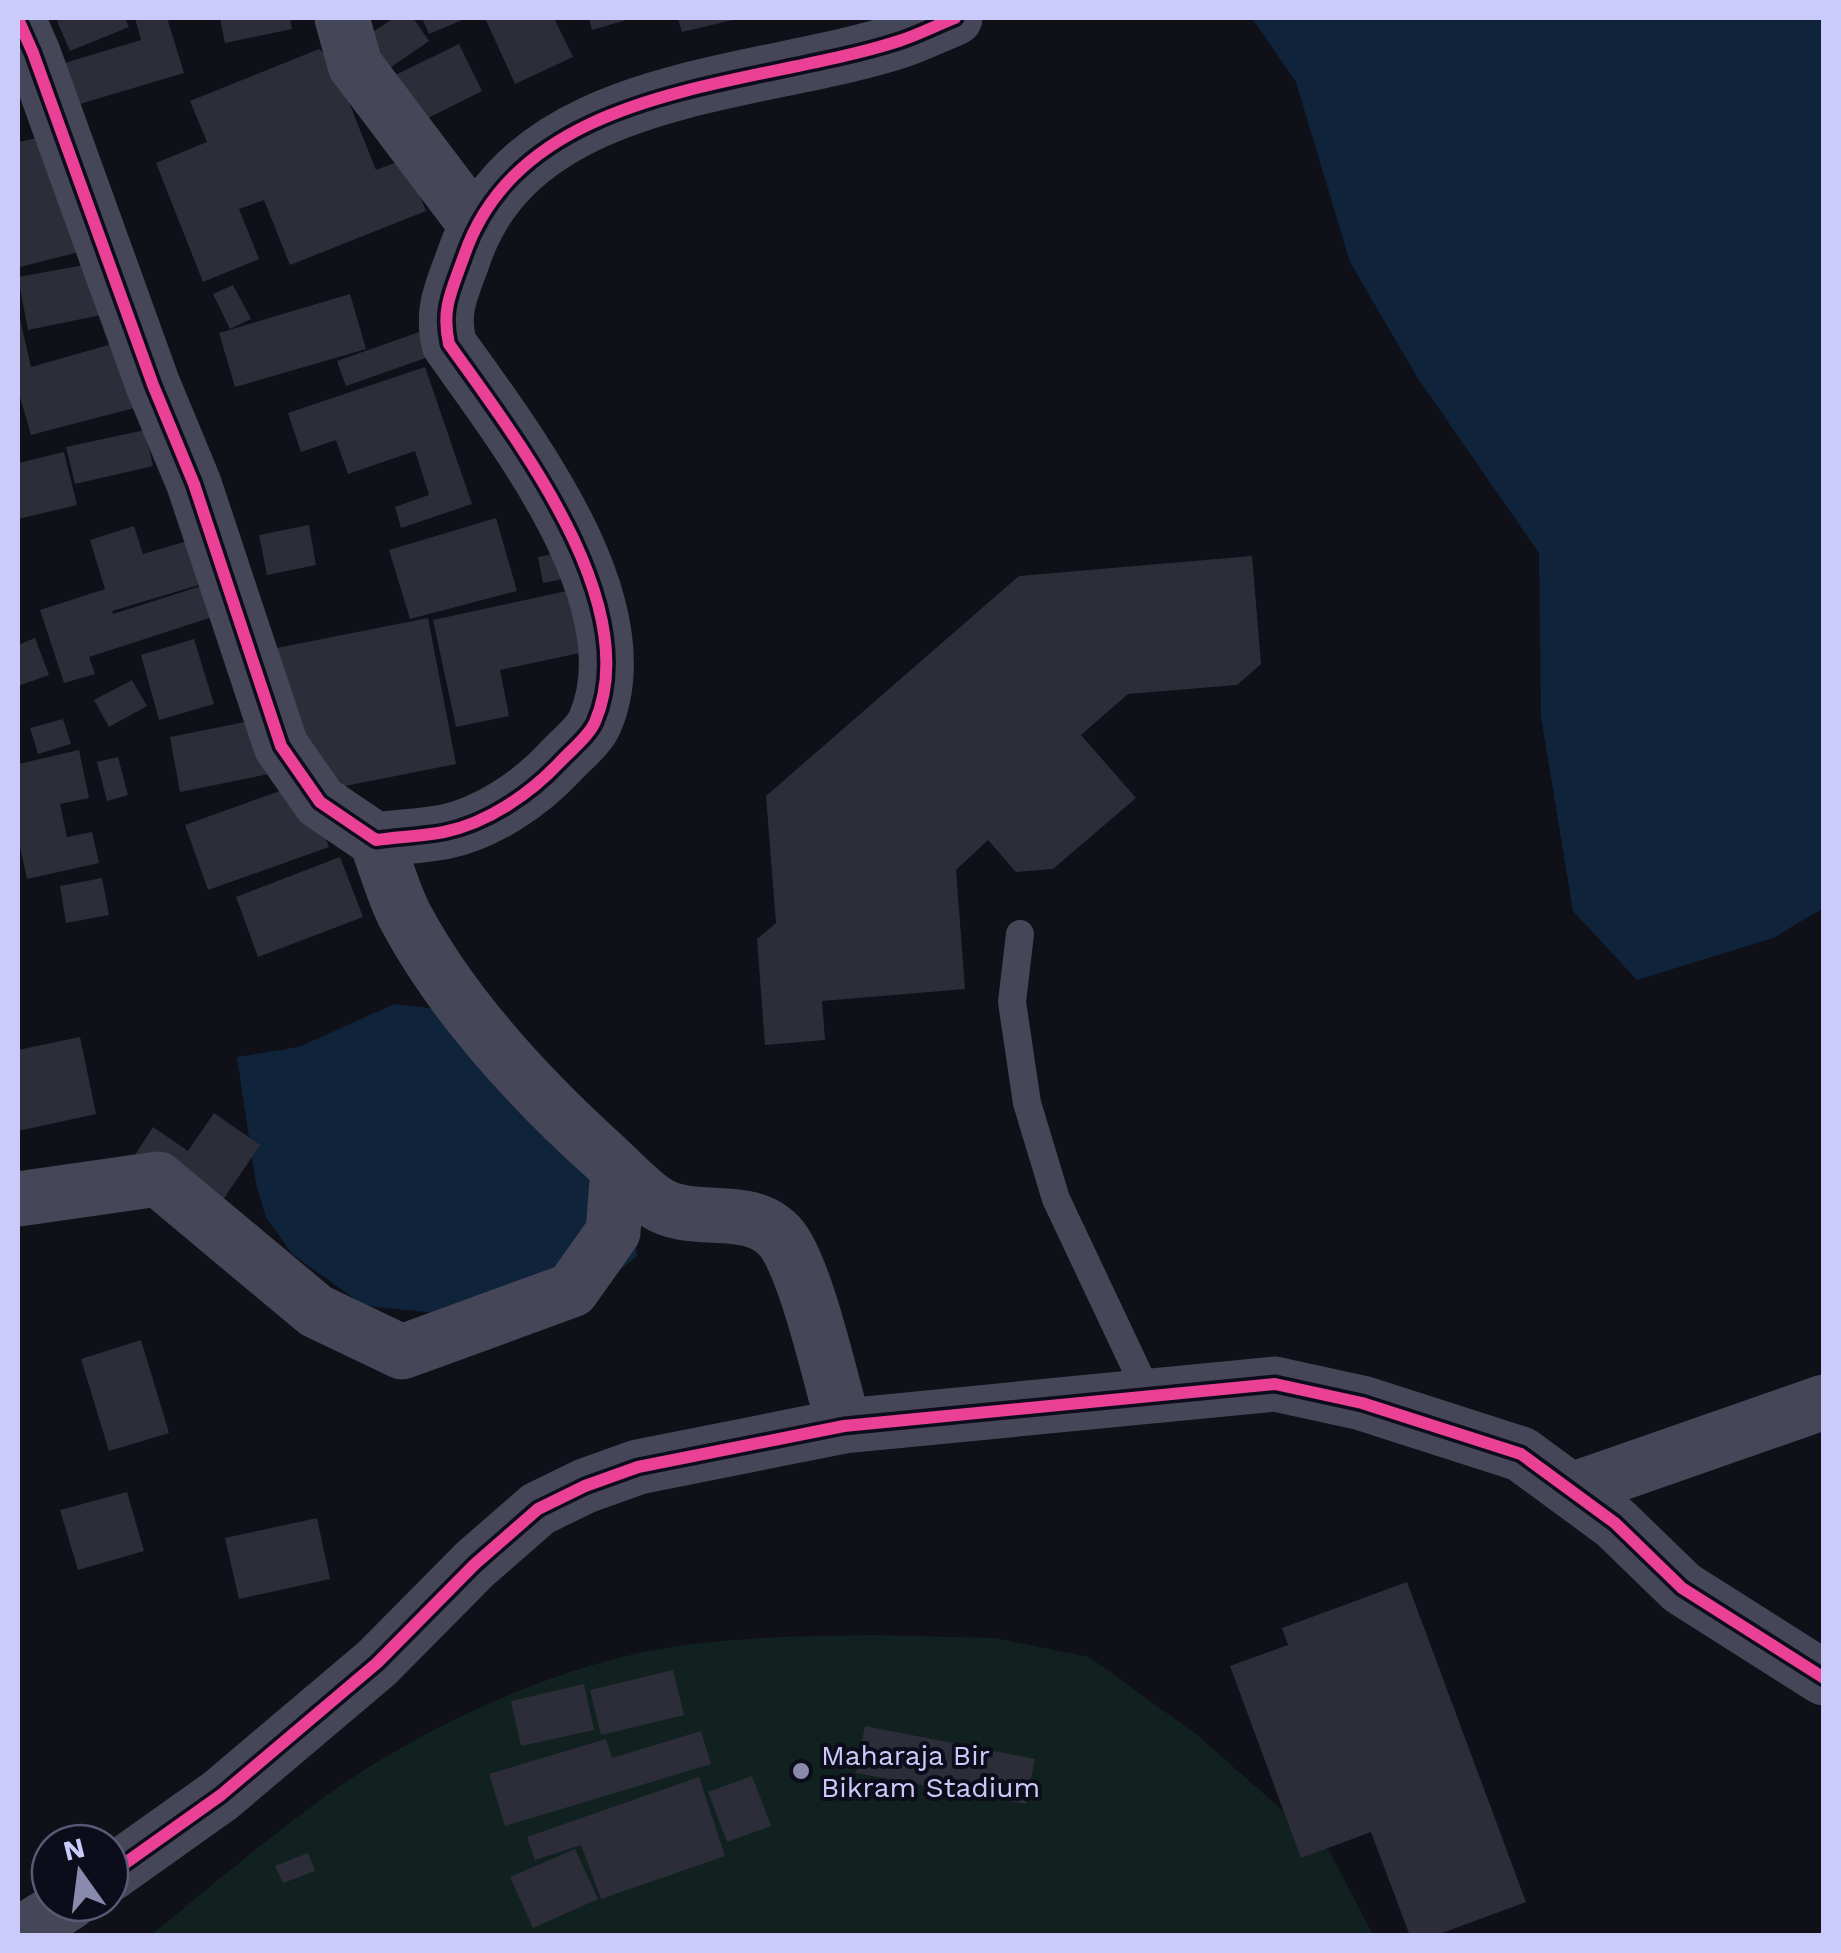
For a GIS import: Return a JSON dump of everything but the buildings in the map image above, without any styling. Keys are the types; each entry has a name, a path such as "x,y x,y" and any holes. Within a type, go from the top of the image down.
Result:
{"street":[{"path":"342,18 355,65 475,224"},
{"path":"376,840 448,832 505,808 546,778 595,724 605,680 604,630 582,557 550,492 450,344 444,322 475,224 502,187 542,151 605,117 670,95 900,41 955,18"},
{"path":"18,19 194,484 281,746 320,802 376,840 404,915 443,980 551,1108 656,1202 689,1214 750,1218 769,1226 784,1242 799,1274 844,1426"},
{"path":"18,1199 158,1179 316,1312 402,1352 572,1290 613,1232 618,1169"},
{"path":"130,1860 221,1795 377,1663 475,1564 538,1509 585,1486 638,1467 844,1426 1276,1384 1362,1403 1520,1454 1615,1523 1682,1588 1824,1678"},
{"path":"1572,1490 1824,1402"}],"lane":[{"path":"1020,934 1012,1002 1028,1104 1056,1199 1148,1394"}],"shaded area":[{"name":"Maharaja Bir Bikram Stadium","path":"872,1635 995,1638 1089,1657 1196,1734 1330,1852 1373,1935 150,1936 274,1835 353,1777 435,1729 525,1688 616,1659 686,1645"}],"water":[{"path":"1252,18 1823,18 1823,908 1773,938 1637,980 1573,911 1541,717 1539,553 1417,377 1350,262 1296,82"},
{"path":"394,1004 447,1010 632,1216 637,1256 591,1293 489,1318 365,1306 292,1254 266,1217 256,1184 237,1057 299,1047"}],"cycle path":[{"path":"18,19 153,385 194,484 281,746 320,802 376,840 460,828 522,795 548,774 592,727 606,675 603,626 588,574 566,523 506,425 449,344 446,320 452,289 464,256 494,199 536,156 589,124 649,101 899,41 955,18"},
{"path":"130,1860 221,1795 377,1663 475,1564 538,1509 585,1486 638,1467 844,1426 1275,1384 1362,1403 1521,1454 1615,1523 1682,1588 1824,1678"}],"place":[{"name":"Maharaja Bir Bikram Stadium","path":"801,1771"}]}
